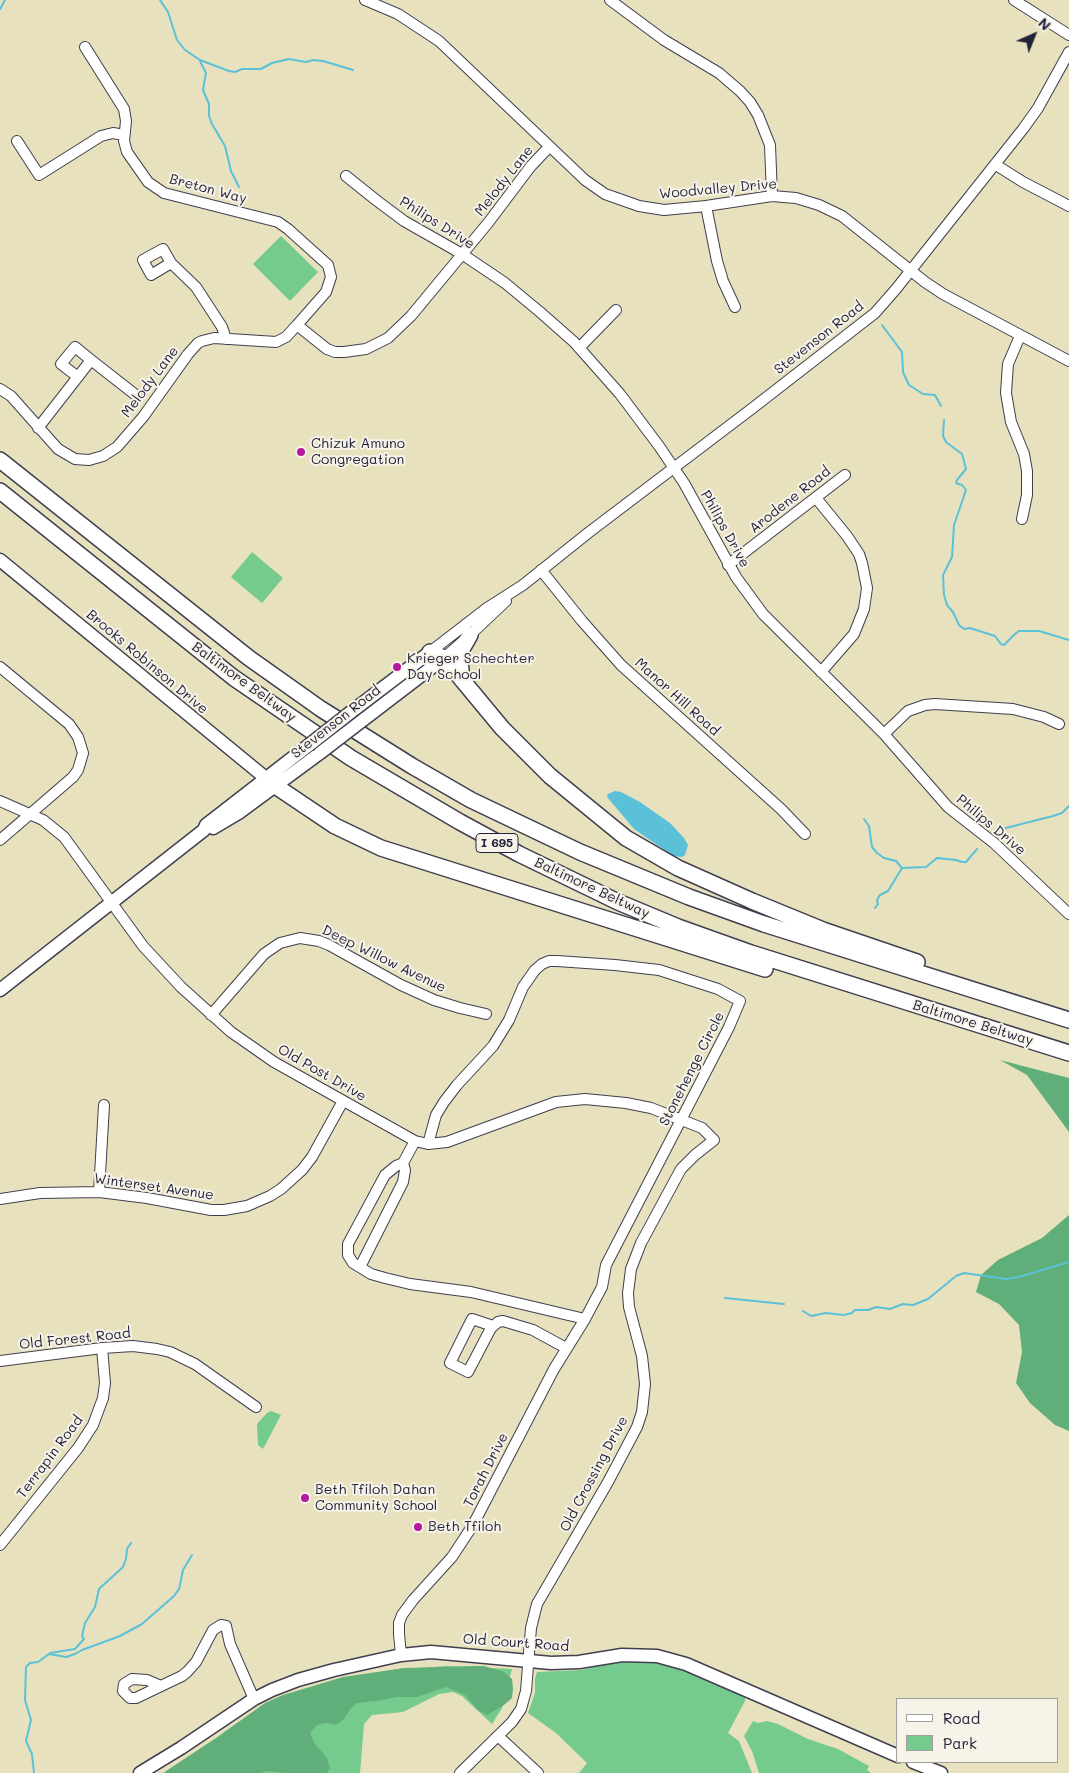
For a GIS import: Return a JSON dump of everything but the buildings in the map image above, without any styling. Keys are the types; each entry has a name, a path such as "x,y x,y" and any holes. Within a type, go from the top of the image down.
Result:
{"highway":[{"name":"Baltimore Beltway","path":"0,460 249,658 345,724 471,800 580,852 689,897 764,924 1069,1020"},
{"name":"Baltimore Beltway","path":"0,491 234,678 351,758 519,854 618,902 678,927 750,953 1069,1053"},
{"path":"462,680 460,661 462,649 470,635"},
{"path":"437,655 462,680 502,728 550,776 626,838 656,857 781,914 899,955 1051,1015"},
{"path":"271,783 334,826 381,848 407,857 818,985 1058,1054 1069,1053"}],"main road":[{"name":"Brooks Robinson Drive","path":"0,560 271,783"},
{"name":"Stevenson Road","path":"0,990 204,830 208,830 240,812 309,745 351,712 437,655"},
{"name":"Stevenson Road","path":"271,783 320,753 363,720 437,655"},
{"name":"Old Court Road","path":"140,1773 254,1699 298,1680 401,1655 438,1652 564,1663 622,1655 657,1656 686,1664 896,1755"},
{"path":"916,1763 941,1773"}],"street":[{"name":"Woodvalley Drive","path":"365,0 398,14 439,41 595,188 621,201 664,210 772,196 809,201 831,210 852,224 943,294 1069,361"},
{"path":"610,0 651,32 719,73 750,102 762,122 770,145 772,196"},
{"path":"1014,0 1069,35"},
{"name":"Breton Way","path":"85,48 124,109 126,122 124,135 127,152 148,182 164,193 278,222 328,264 331,277 326,292 297,325"},
{"name":"Stevenson Road","path":"437,655 470,635 541,570 875,313 996,164 1038,108 1069,52"},
{"path":"17,141 39,175 101,136 113,133 124,135"},
{"name":"Melody Lane","path":"0,389 11,396 58,449 67,455 81,460 103,456 117,447 198,343 214,338 276,342 286,337 297,325 326,349 344,352 366,349 388,338 411,316 488,223 520,179 549,146"},
{"path":"996,164 1023,182 1069,206"},
{"name":"Philips Drive","path":"346,176 404,221 462,254 519,294 579,348 620,394 674,468 742,588 763,614 884,734 948,807 994,843 1069,914"},
{"path":"706,206 717,261 723,281 735,308"},
{"path":"171,263 196,287 222,327 226,339"},
{"path":"579,348 616,310"},
{"path":"1020,336 1008,364 1006,384 1008,411 1024,454 1027,471 1027,495 1022,519"},
{"path":"78,377 61,364 75,347 137,396"},
{"path":"38,428 91,360"},
{"name":"Arodene Road","path":"728,565 845,475"},
{"path":"816,498 859,554 864,569 866,588 864,609 854,634 821,672"},
{"name":"Manor Hill Road","path":"541,570 621,665 781,809 805,834"},
{"name":"Stevenson Road","path":"437,655 487,608 523,585"},
{"path":"0,667 69,724 78,736 82,754 78,770 73,777 0,840"},
{"path":"884,734 908,712 925,705 935,704 1013,709 1036,714 1059,724"},
{"name":"Old Post Drive","path":"0,801 32,814 64,837 125,922 155,960 211,1015 250,1046 274,1062 415,1142 428,1144 447,1142 549,1104 571,1099 598,1099 651,1108 702,1128 714,1140"},
{"name":"Deep Willow Avenue","path":"211,1015 264,954 280,943 300,938 319,941 328,945 401,985 434,1000 486,1014"},
{"name":"Stonehenge Circle","path":"428,1144 434,1122 444,1102 503,1032 517,998 528,978 542,964 549,961 659,970 718,989 740,1001 730,1027 606,1265 602,1287 585,1319"},
{"name":"Winterset Avenue","path":"0,1200 40,1193 99,1192 147,1198 211,1210 235,1208 259,1202 282,1189 302,1170 316,1152 343,1101"},
{"path":"99,1192 104,1105"},
{"name":"Old Crossing Drive","path":"460,1773 498,1736 521,1709 526,1692 531,1628 537,1604 627,1447 642,1412 645,1384 644,1371 628,1293 631,1269 634,1258 681,1169 714,1140"},
{"path":"415,1142 403,1163 385,1175 348,1244 347,1249 350,1259 371,1274 393,1280 471,1292 585,1319"},
{"path":"360,1267 403,1182 405,1170 403,1163"},
{"name":"Torah Drive","path":"401,1655 399,1623 402,1615 452,1557 464,1540 566,1348 585,1319"},
{"path":"493,1326 472,1320 450,1363 468,1372 493,1326 503,1321 534,1330 566,1348"},
{"name":"Old Forest Road","path":"0,1361 102,1348 145,1347 170,1352 195,1364 256,1406"},
{"name":"Terrapin Road","path":"0,1545 78,1448 93,1425 99,1412 105,1382 102,1348"},
{"path":"161,1686 187,1672 196,1662 213,1630 221,1625 226,1626 230,1644 254,1699"},
{"path":"498,1736 538,1773"}],"green space":[{"path":"281,236 318,272 290,301 253,264"},
{"path":"252,552 283,578 262,603 231,577"},
{"path":"1000,1060 1069,1078 1069,1132 1027,1075"},
{"path":"1069,1215 1069,1431 1055,1425 1030,1403 1016,1383 1022,1352 1019,1325 999,1304 976,1292 981,1275 998,1260 1042,1238"},
{"path":"271,1411 281,1415 263,1449 258,1445 257,1424"},
{"path":"629,1659 648,1660 687,1669 745,1696 745,1701 728,1733 739,1741 752,1773 579,1773 587,1763 556,1733 528,1713 535,1693 537,1672 581,1670"},
{"path":"446,1666 512,1669 502,1708 492,1724 462,1696 453,1692 439,1694 403,1712 372,1715 364,1724 360,1773 169,1773 396,1670"},
{"path":"484,1666 504,1672 512,1679 513,1689 512,1698 487,1715 478,1710 465,1695 446,1687 417,1697 397,1697 357,1703 350,1709 344,1719 336,1725 326,1723 317,1725 310,1733 314,1743 327,1758 330,1768 327,1773 266,1771 261,1773 163,1773 265,1703 283,1695 343,1677 404,1668"},
{"path":"753,1721 758,1723 767,1721 778,1724 808,1739 838,1749 869,1766 867,1770 871,1773 759,1773 752,1751 744,1736"}],"water":[{"path":"615,791 621,792 640,802 670,823 688,845 685,855 682,857 673,856 634,829 607,797 608,794"}],"waterway":[{"path":"0,9 5,0"},
{"path":"160,0 168,12 177,40 185,50 200,60 229,71 261,69 272,63 289,59 306,62 313,60 323,61 353,70"},
{"path":"200,61 206,73 203,90 209,104 209,116 225,146 231,171 239,187"},
{"path":"882,325 902,352 903,372 909,385 923,394 935,395 941,406"},
{"path":"944,420 943,436 946,442 962,454 966,469 956,483 962,485 966,490 954,525 952,557 943,575 944,595 947,605 953,612 959,625 964,629 970,628 995,636 1004,645 1019,631 1039,631 1069,640"},
{"path":"998,830 1062,813 1069,806"},
{"path":"864,819 869,826 872,847 884,858 896,861 902,868"},
{"path":"902,868 926,867 937,858 966,862 977,849"},
{"path":"875,908 880,895 888,891 902,868"},
{"path":"803,1311 811,1316 826,1313 844,1315 855,1310 868,1310 876,1307 890,1309 903,1304 913,1305 928,1299 956,1276 964,1273 1006,1279 1069,1262"},
{"path":"725,1298 784,1304"},
{"path":"50,1653 75,1649 84,1639 82,1636 85,1623 95,1607 99,1589 123,1567 127,1549 131,1543"},
{"path":"34,1773 32,1754 26,1741 31,1720 25,1700 26,1667 30,1663 38,1662 49,1654 66,1657 75,1654 120,1636 142,1624 174,1596 179,1589 183,1570 192,1555"}],"place":[{"name":"Chizuk Amuno Congregation","path":"301,452"},
{"name":"Krieger Schechter Day School","path":"397,667"},
{"name":"Beth Tfiloh Dahan Community School","path":"305,1498"},
{"name":"Beth Tfiloh","path":"418,1527"}]}
